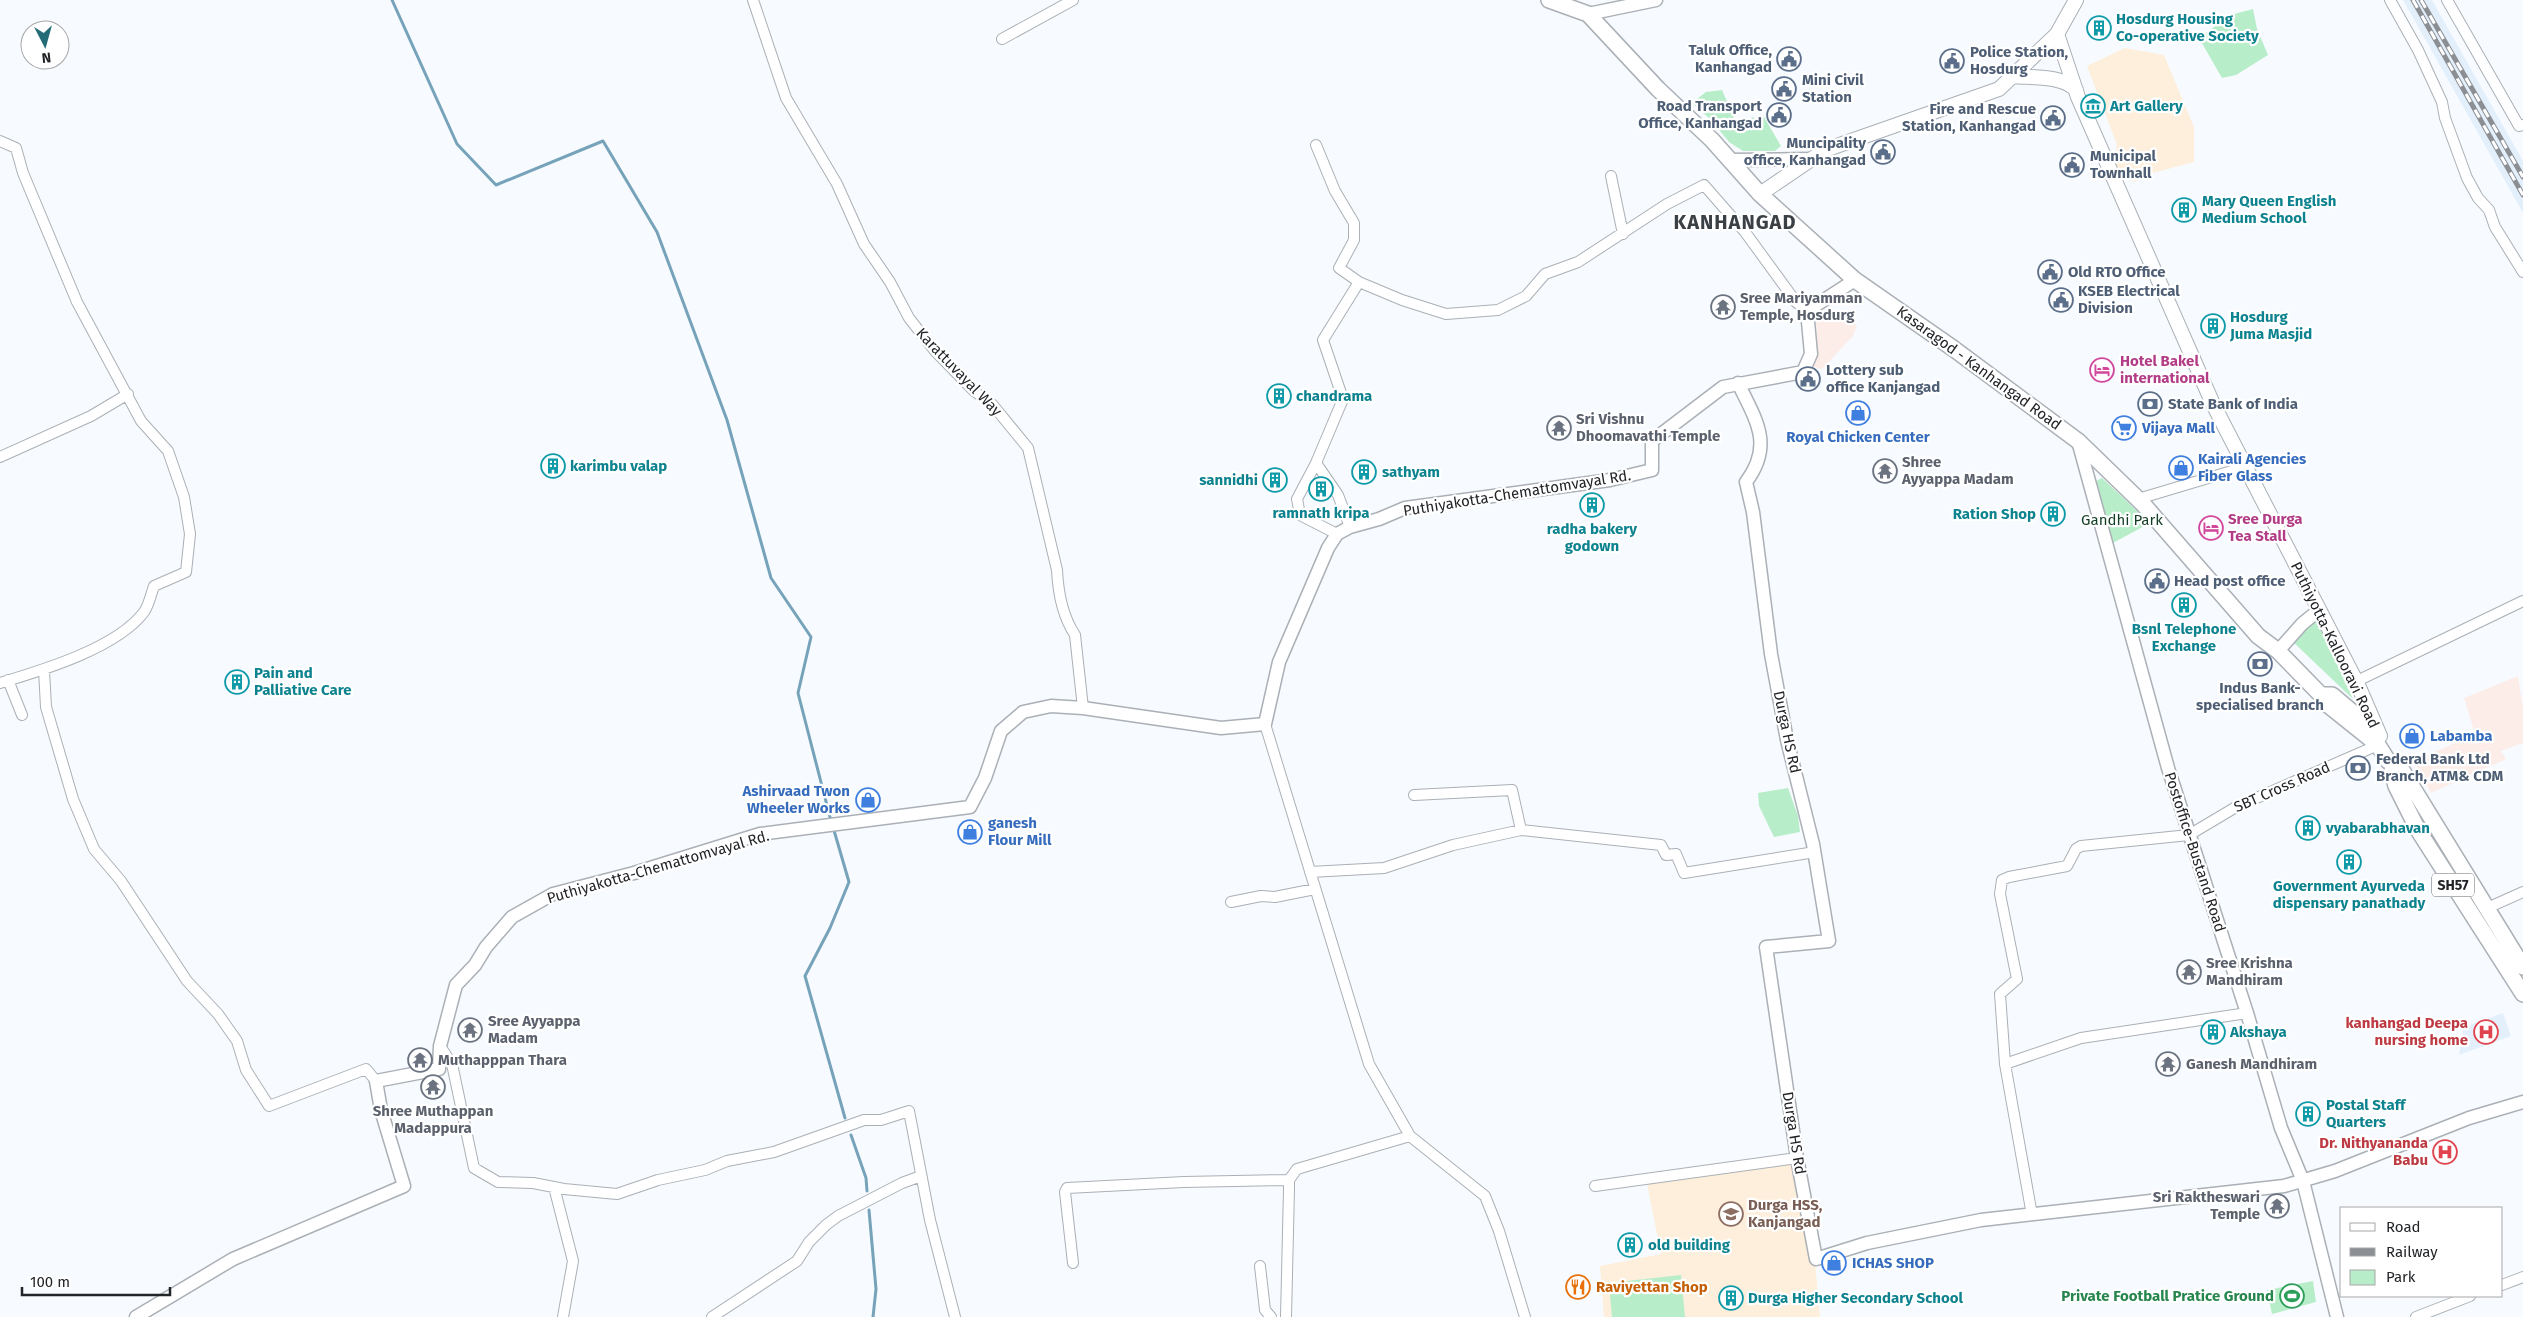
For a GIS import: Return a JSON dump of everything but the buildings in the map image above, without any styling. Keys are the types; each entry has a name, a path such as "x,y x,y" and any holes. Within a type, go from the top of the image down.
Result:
{"main road":[{"name":"Kasaragod - Kanhangad Road","path":"1549,0 1588,14 1658,89 1730,160 1760,194 1855,280 1954,348 2078,442 2138,499 2258,636 2278,651 2321,694 2332,695 2378,741"},
{"path":"1760,194 1825,150 1999,89 2058,34 2076,0"},
{"name":"Puthiyotta-Kallooravi Road","path":"2058,34 2076,90 2190,354 2245,467 2357,681 2378,741"},
{"path":"2013,76 2070,83 2076,90"},
{"name":"SH57","path":"2378,741 2394,764 2398,791 2418,830 2523,994"},
{"path":"2394,764 2523,967"}],"street":[{"name":"Karattuvayal Way","path":"753,0 786,98 837,184 864,244 890,282 909,318 935,351 974,391 992,404 1028,448 1057,570 1058,589 1070,627 1075,635 1083,708"},
{"path":"1002,39 1073,0"},
{"path":"1588,14 1656,0"},
{"path":"2390,0 2418,50 2442,102 2447,125 2467,178 2478,198 2489,210 2495,227 2523,272"},
{"path":"2447,0 2519,126 2523,125"},
{"path":"0,141 16,148 23,173 77,302 141,421 168,451 184,496 190,534 186,572 154,586 146,610 133,624 112,640 44,670 4,681 22,715"},
{"path":"1316,144 1335,191 1354,223 1354,240 1339,268 1359,282 1402,300 1446,314 1498,310 1526,296 1544,274 1578,262 1667,204 1704,185 1745,232 1796,302 1808,311 1855,280"},
{"path":"1730,160 1812,159"},
{"path":"1611,176 1623,234"},
{"path":"1359,282 1323,340 1344,399 1316,463 1297,500 1300,515 1337,534 1328,548 1279,662 1265,724 1368,1064 1410,1136 1485,1196 1499,1231 1524,1317"},
{"name":"Puthiyakotta-Chemattomvayal Rd.","path":"1337,534 1350,527 1379,519 1406,508 1610,480 1652,470 1652,441 1723,387 1803,372 1811,354 1808,311"},
{"name":"Durga HS Rd","path":"1738,383 1753,414 1762,446 1756,469 1746,482 1753,512 1770,654 1787,740 1814,852 1829,941 1766,947 1797,1158 1816,1259 1867,1243 1981,1220 2113,1204 2156,1202 2284,1186 2304,1181 2469,1118 2523,1102"},
{"path":"0,457 91,416 128,394"},
{"name":"Postoffice-Bustand Road","path":"2078,442 2140,672 2190,835 2248,1013 2281,1128 2304,1181 2338,1317"},
{"path":"1316,463 1338,495 1350,527"},
{"path":"2138,499 2245,467"},
{"path":"2357,681 2523,602"},
{"path":"2278,651 2302,624 2319,610"},
{"path":"44,670 46,708 73,799 94,849 121,881 188,981 218,1014 237,1042 246,1070 269,1106 366,1069 376,1081 381,1110 404,1186 233,1259 136,1317"},
{"name":"Puthiyakotta-Chemattomvayal Rd.","path":"376,1081 439,1069 440,1046 456,985 475,965 486,947 512,917 553,894 634,873 760,834 970,807 985,778 1001,731 1022,712 1051,706 1083,708 1221,728 1265,724"},
{"name":"SBT Cross Road","path":"2190,835 2236,807 2378,741"},
{"path":"1414,795 1512,790 1521,830"},
{"path":"1310,872 1384,868 1453,845 1521,830 1661,845 1666,855 1676,854 1684,873 1814,852"},
{"path":"2032,1215 2006,1064 2000,994 2017,980 2000,894 2002,880 2008,877 2067,866 2076,849 2081,846 2190,835"},
{"path":"1231,902 1261,896 1275,897 1315,889"},
{"path":"2485,909 2523,892"},
{"path":"2006,1064 2081,1038 2248,1013"},
{"path":"440,1046 452,1064 474,1168 498,1182 533,1183 617,1194 658,1180 705,1170 727,1161 774,1152 864,1120 881,1120 909,1111 921,1176 955,1317"},
{"path":"1286,1317 1289,1180 1297,1169 1410,1136"},
{"path":"1595,1186 1797,1158"},
{"path":"712,1317 797,1261 809,1242 838,1216 902,1183 921,1176"},
{"path":"1073,1263 1065,1192 1067,1188 1184,1182 1289,1180"},
{"path":"554,1187 573,1262 563,1317"},
{"path":"1260,1266 1266,1310 1271,1317"},
{"path":"2503,1285 2523,1277"},
{"path":"2416,1317 2467,1297"}],"shaded area":[{"path":"2403,0 2432,0 2523,161 2523,213"},
{"path":"2125,48 2164,55 2194,127 2194,162 2153,173 2135,182 2111,171 2117,145 2087,66"},
{"path":"1845,313 1857,325 1853,336 1822,369 1814,367 1817,340 1816,318"},
{"path":"2518,676 2523,708 2523,743 2501,751 2506,759 2431,793 2414,761 2475,734 2464,698"},
{"name":"kanhangad Deepa nursing home","path":"2503,1013 2511,1036 2459,1055 2464,1027"},
{"name":"Durga HSS, Kanjangad","path":"1801,1153 1820,1317 1604,1317 1600,1266 1661,1254 1645,1174"}],"green space":[{"path":"2253,9 2257,29 2268,55 2236,75 2222,78 2199,38 2230,15"},
{"path":"1722,90 1735,120 1743,121 1753,117 1756,120 1764,117 1781,146 1775,151 1743,151 1729,142 1711,120 1692,103 1706,92"},
{"name":"Gandhi Park","path":"2102,478 2150,523 2111,544 2096,481"},
{"path":"2317,621 2353,699 2291,640"},
{"path":"1788,788 1798,816 1800,832 1774,837 1759,806 1758,793"},
{"path":"1681,1275 1685,1317 1612,1317 1609,1283"},
{"name":"Private Football Pratice Ground","path":"2313,1281 2316,1302 2272,1314 2267,1290"}],"waterway":[{"path":"392,0 457,144 496,185 603,141 657,232 727,420 771,578 811,637 798,693 831,821"},
{"path":"833,827 849,882 830,928 805,976 845,1118"},
{"path":"851,1135 866,1178 867,1191"},
{"path":"869,1210 876,1289 873,1317"}],"railway":[{"path":"2413,0 2523,195"},
{"path":"2421,0 2523,177"}],"place":[{"name":"Hosdurg Housing Co-operative Society","path":"2099,28"},
{"name":"Taluk Office, Kanhangad","path":"1789,59"},
{"name":"Police Station, Hosdurg","path":"1952,61"},
{"name":"Mini Civil Station","path":"1784,89"},
{"name":"Art Gallery","path":"2093,106"},
{"name":"Road Transport Office, Kanhangad","path":"1779,115"},
{"name":"Fire and Rescue Station, Kanhangad","path":"2053,118"},
{"name":"Muncipality office, Kanhangad","path":"1883,152"},
{"name":"Municipal Townhall","path":"2072,165"},
{"name":"Mary Queen English Medium School","path":"2184,210"},
{"name":"Old RTO Office","path":"2050,272"},
{"name":"KSEB Electrical Division","path":"2061,300"},
{"name":"Sree Mariyamman Temple, Hosdurg","path":"1723,307"},
{"name":"Hosdurg Juma Masjid","path":"2213,326"},
{"name":"Hotel Bakel international","path":"2102,370"},
{"name":"Lottery sub office Kanjangad","path":"1808,379"},
{"name":"chandrama","path":"1279,396"},
{"name":"State Bank of India","path":"2150,404"},
{"name":"Royal Chicken Center","path":"1858,413"},
{"name":"Sri Vishnu Dhoomavathi Temple","path":"1559,428"},
{"name":"Vijaya Mall","path":"2124,428"},
{"name":"karimbu valap","path":"553,466"},
{"name":"Kairali Agencies Fiber Glass","path":"2181,468"},
{"name":"Shree Ayyappa Madam","path":"1885,471"},
{"name":"sathyam","path":"1364,472"},
{"name":"sannidhi","path":"1275,480"},
{"name":"ramnath kripa","path":"1321,489"},
{"name":"radha bakery godown","path":"1592,505"},
{"name":"Ration Shop","path":"2053,514"},
{"name":"Sree Durga Tea Stall","path":"2211,528"},
{"name":"Head post office","path":"2157,581"},
{"name":"Bsnl Telephone Exchange","path":"2184,605"},
{"name":"Indus Bank- specialised branch","path":"2260,664"},
{"name":"Pain and Palliative Care","path":"237,682"},
{"name":"Labamba","path":"2412,736"},
{"name":"Federal Bank Ltd Branch, ATM& CDM","path":"2358,768"},
{"name":"Ashirvaad Twon Wheeler Works","path":"868,800"},
{"name":"vyabarabhavan","path":"2308,828"},
{"name":"ganesh Flour Mill","path":"970,832"},
{"name":"Government Ayurveda dispensary panathady","path":"2349,862"},
{"name":"Sree Krishna Mandhiram","path":"2189,972"},
{"name":"Sree Ayyappa Madam","path":"470,1030"},
{"name":"Akshaya","path":"2213,1032"},
{"name":"kanhangad Deepa nursing home","path":"2486,1032"},
{"name":"Muthapppan Thara","path":"420,1060"},
{"name":"Ganesh Mandhiram","path":"2168,1064"},
{"name":"Shree Muthappan Madappura","path":"433,1087"},
{"name":"Postal Staff Quarters","path":"2308,1114"},
{"name":"Dr. Nithyananda Babu","path":"2445,1152"},
{"name":"Sri Raktheswari Temple","path":"2277,1206"},
{"name":"Durga HSS, Kanjangad","path":"1731,1214"},
{"name":"old building","path":"1630,1245"},
{"name":"ICHAS SHOP","path":"1834,1263"},
{"name":"Raviyettan Shop","path":"1578,1287"},
{"name":"Private Football Pratice Ground","path":"2292,1296"},
{"name":"Durga Higher Secondary School","path":"1731,1298"}],"district":[{"name":"KANHANGAD","path":"1735,222"}]}
